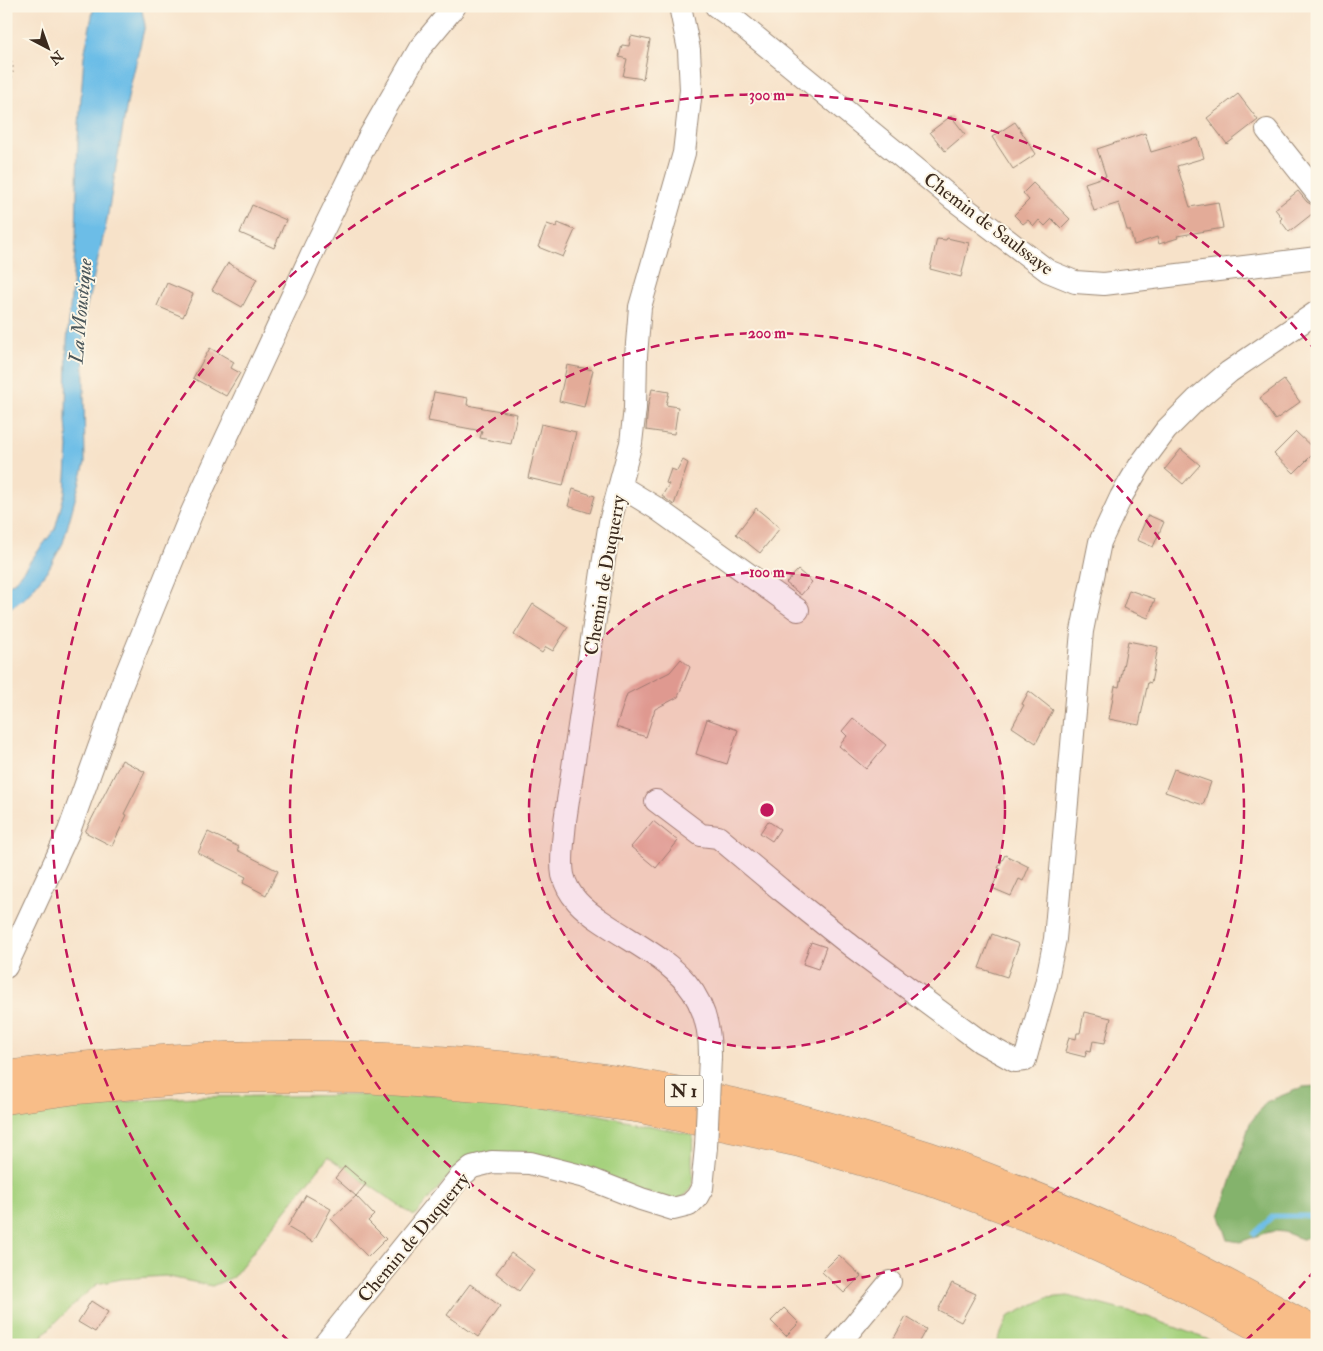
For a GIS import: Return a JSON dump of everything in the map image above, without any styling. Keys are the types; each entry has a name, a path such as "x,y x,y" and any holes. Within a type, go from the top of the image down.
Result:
{"highway":[{"name":"N 1","path":"6,1075 73,1066 220,1056 364,1056 510,1066 692,1093 810,1120 942,1160 1063,1207 1176,1256 1317,1332"},
{"name":"N 1","path":"6,1100 77,1090 217,1078 365,1079 504,1090 641,1109 800,1143 937,1184 1050,1226 1156,1274 1291,1345"}],"street":[{"path":"6,967 69,831 122,684 192,512 315,247 369,138 420,48 455,6"},
{"name":"Chemin de Duquerry","path":"324,1345 459,1178 472,1167 492,1162 530,1163 583,1177 673,1209 689,1205 702,1188 706,1147 710,1037 698,1000 678,973 663,960 588,912 574,899 563,874 562,862 565,821 610,522 631,443 635,408 636,356 640,307 684,153 692,90 689,50 680,6"},
{"name":"Chemin de Saulssaye","path":"716,6 954,199 1048,271 1075,282 1104,284 1317,258"},
{"path":"1268,130 1317,193"},
{"path":"656,801 701,835 718,837 832,930 981,1042 1015,1061 1025,1060 1046,984 1055,939 1082,631 1100,542 1121,497 1140,465 1166,430 1196,400 1229,372 1317,312"},
{"path":"620,486 656,508 798,610"},
{"path":"838,1345 890,1282"}],"path":[{"path":"6,53 13,70 13,76 6,88"}],"green space":[{"path":"1317,1086 1317,1238 1302,1239 1284,1232 1275,1231 1240,1242 1228,1240 1220,1216 1250,1123 1266,1102 1303,1087"},
{"path":"450,1094 596,1114 693,1135 693,1184 688,1192 676,1200 488,1155 474,1154 462,1161 414,1216 328,1157 233,1277 212,1286 165,1276 121,1279 97,1284 41,1337 42,1345 6,1345 6,1115 92,1104 193,1097"},
{"path":"1068,1296 1148,1317 1222,1345 996,1345 1008,1317 1047,1298"}],"water":[{"name":"La Moustique","path":"94,6 141,6 145,25 129,92 106,225 83,322 85,463 63,543 49,568 27,596 6,612 6,587 15,581 55,529 65,492 68,447 66,420 67,342 76,241 78,139 84,56"}],"building":[{"path":"631,36 650,40 643,79 623,76 627,59 619,57 622,45 629,46"},
{"path":"1238,94 1258,120 1227,144 1207,118"},
{"path":"951,116 965,134 945,151 930,132"},
{"path":"1015,122 1036,154 1013,169 992,137"},
{"path":"1145,133 1151,152 1198,138 1204,158 1177,166 1190,207 1218,202 1223,228 1177,236 1178,238 1159,244 1157,237 1134,245 1130,230 1127,230 1119,203 1094,211 1085,183 1106,176 1097,149"},
{"path":"1033,183 1070,219 1061,228 1052,219 1045,226 1039,220 1034,226 1028,220 1023,224 1014,215 1029,200 1023,193"},
{"path":"1298,191 1307,202 1317,206 1317,210 1289,232 1275,209"},
{"path":"252,205 286,220 274,248 240,233"},
{"path":"558,223 575,230 563,257 538,247 547,224 556,227"},
{"path":"947,238 969,243 961,277 930,269 937,239 946,240"},
{"path":"228,263 257,279 242,307 212,290"},
{"path":"167,283 193,294 183,317 157,306"},
{"path":"210,348 234,362 231,368 240,373 226,396 193,378"},
{"path":"567,365 593,370 584,407 559,401"},
{"path":"1284,380 1300,402 1275,420 1260,398"},
{"path":"652,389 669,392 666,405 678,407 674,434 646,430"},
{"path":"434,392 468,398 467,405 517,414 511,444 480,438 482,431 428,421"},
{"path":"541,424 576,432 563,486 528,478"},
{"path":"1296,432 1316,451 1294,473 1274,454"},
{"path":"1181,449 1200,465 1183,484 1165,469"},
{"path":"683,460 688,463 674,505 662,496 669,484 666,483 671,469 677,471"},
{"path":"573,489 595,496 590,513 568,506"},
{"path":"756,508 780,528 760,553 736,534"},
{"path":"1148,515 1164,522 1153,547 1137,540"},
{"path":"798,570 812,582 801,595 786,583"},
{"path":"1129,590 1155,599 1148,618 1123,608"},
{"path":"533,604 568,627 553,651 546,647 542,653 514,635"},
{"path":"1128,641 1158,647 1151,683 1148,682 1139,725 1109,719 1115,686 1119,687"},
{"path":"681,659 690,667 678,697 655,709 646,737 616,727 627,694 670,672"},
{"path":"1029,691 1053,710 1036,743 1012,727"},
{"path":"853,718 886,745 866,769 839,746 847,736 842,731"},
{"path":"707,719 738,730 727,764 696,754"},
{"path":"122,760 145,772 124,814 127,815 112,846 85,832"},
{"path":"1174,769 1211,782 1203,805 1165,792"},
{"path":"653,821 678,841 656,868 631,847"},
{"path":"768,821 780,829 772,841 760,833"},
{"path":"208,832 239,847 237,850 278,871 266,895 243,883 246,877 198,853"},
{"path":"1005,855 1029,867 1023,881 1019,879 1011,896 992,888 1001,869 998,868"},
{"path":"992,934 1019,944 1007,977 979,968"},
{"path":"811,942 826,947 818,969 803,964"},
{"path":"1084,1012 1111,1018 1105,1043 1093,1041 1091,1051 1087,1050 1085,1057 1065,1052 1069,1037 1076,1039 1077,1033 1080,1033"},
{"path":"345,1166 366,1184 356,1196 335,1178"},
{"path":"306,1195 331,1209 313,1242 287,1227"},
{"path":"356,1196 374,1215 368,1221 386,1239 368,1257 331,1219"},
{"path":"511,1253 534,1270 519,1291 496,1273"},
{"path":"839,1255 861,1276 844,1293 822,1272"},
{"path":"952,1283 976,1294 961,1322 938,1310"},
{"path":"470,1284 500,1306 478,1337 447,1315"},
{"path":"91,1301 108,1312 95,1332 78,1322"},
{"path":"784,1308 799,1323 786,1336 771,1321"},
{"path":"906,1317 926,1329 917,1345 890,1345"}],"waterway":[{"path":"1254,1234 1273,1216 1317,1216"},
{"path":"1166,1345 1167,1341"}]}
